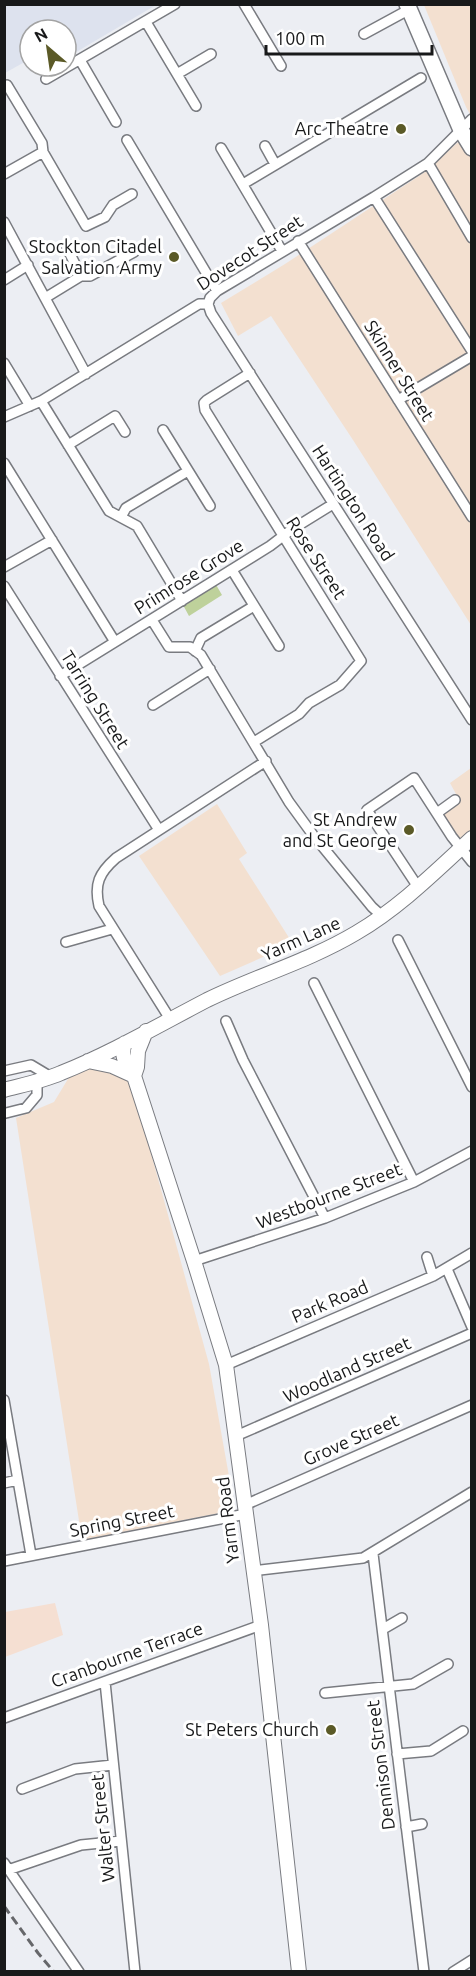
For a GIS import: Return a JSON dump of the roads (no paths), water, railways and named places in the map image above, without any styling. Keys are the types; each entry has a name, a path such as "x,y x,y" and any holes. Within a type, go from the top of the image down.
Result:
{"main road":[{"path":"409,7 466,125 471,148"}],"street":[{"path":"46,80 175,4"},
{"path":"244,4 281,66"},
{"path":"364,34 409,7"},
{"path":"146,22 196,106"},
{"path":"177,74 212,54"},
{"path":"80,60 116,122"},
{"path":"243,184 421,78"},
{"path":"7,85 42,143 43,152 86,226 105,217 113,205 132,194"},
{"name":"Dovecot Street","path":"4,417 41,401 199,304 208,304 217,291 428,163 466,125"},
{"path":"126,140 217,291"},
{"path":"265,146 275,164"},
{"path":"221,148 282,251"},
{"path":"4,174 43,152"},
{"path":"428,163 471,238"},
{"path":"374,197 471,351"},
{"path":"4,222 86,374"},
{"name":"Skinner Street","path":"298,241 471,517"},
{"path":"66,248 81,276"},
{"path":"45,298 81,276 90,276 134,252"},
{"path":"4,280 28,266"},
{"name":"Hartington Road","path":"208,304 210,313 471,720"},
{"path":"398,400 471,356"},
{"path":"4,363 30,406"},
{"name":"Rose Street","path":"250,373 207,400 204,406 282,537 361,661 340,685 309,703 288,722 254,742"},
{"path":"41,401 109,511 137,526 182,601"},
{"path":"68,445 115,416 125,432"},
{"path":"163,430 210,506"},
{"path":"4,463 115,642"},
{"path":"121,517 126,508 188,471"},
{"name":"Primrose Grove","path":"60,676 232,570 333,504"},
{"path":"4,567 52,540"},
{"path":"232,570 279,646"},
{"name":"Tarring Street","path":"4,586 159,830"},
{"path":"195,651 201,638 254,606"},
{"path":"152,620 170,647 190,647 201,655 289,802 372,908 382,916"},
{"path":"153,705 210,669"},
{"path":"170,1019 99,906 96,893 99,880 105,868 116,858 266,761"},
{"path":"418,887 367,810 414,778 437,813 466,843 471,862"},
{"path":"437,813 455,800"},
{"name":"Yarm Lane","path":"4,1090 44,1079 88,1061 170,1019 355,934 418,887 466,843"},
{"path":"66,942 112,929"},
{"path":"398,940 471,1087"},
{"path":"314,983 414,1182"},
{"path":"226,1021 243,1060 325,1218"},
{"name":"Yarm Road","path":"134,1076 138,1051 146,1031"},
{"name":"Yarm Road","path":"125,1042 122,1051 124,1061 134,1076 226,1365 261,1625 299,1971"},
{"path":"88,1061 112,1066 134,1076"},
{"path":"4,1071 31,1065 44,1079 37,1095 26,1108 6,1113"},
{"name":"Westbourne Street","path":"194,1261 325,1218 414,1182 471,1151"},
{"name":"Park Road","path":"226,1365 433,1276 471,1253"},
{"path":"427,1257 433,1276"},
{"path":"447,1269 471,1327"},
{"name":"Woodland Street","path":"237,1436 471,1333"},
{"path":"4,1400 32,1555"},
{"name":"Grove Street","path":"245,1509 471,1405"},
{"path":"4,1483 18,1480"},
{"path":"252,1570 363,1558 373,1554 471,1492"},
{"name":"Spring Street","path":"4,1561 245,1509"},
{"name":"Dennison Street","path":"373,1554 424,1971"},
{"path":"383,1629 402,1618"},
{"name":"Cranbourne Terrace","path":"4,1718 261,1625"},
{"path":"325,1693 413,1684 448,1664"},
{"name":"Walter Street","path":"105,1682 135,1971"},
{"path":"397,1754 431,1751 463,1731"},
{"path":"22,1789 75,1769 113,1765"},
{"path":"406,1827 422,1824"},
{"path":"79,1971 6,1867 81,1845 121,1841"},
{"path":"453,1971 471,1960"}],"railway":[{"path":"4,1906 54,1972"}],"place":[{"name":"Arc Theatre","path":"401,129"},
{"name":"Stockton Citadel Salvation Army","path":"174,257"},
{"name":"St Andrew and St George","path":"409,830"},
{"name":"St Peters Church","path":"331,1730"}]}
